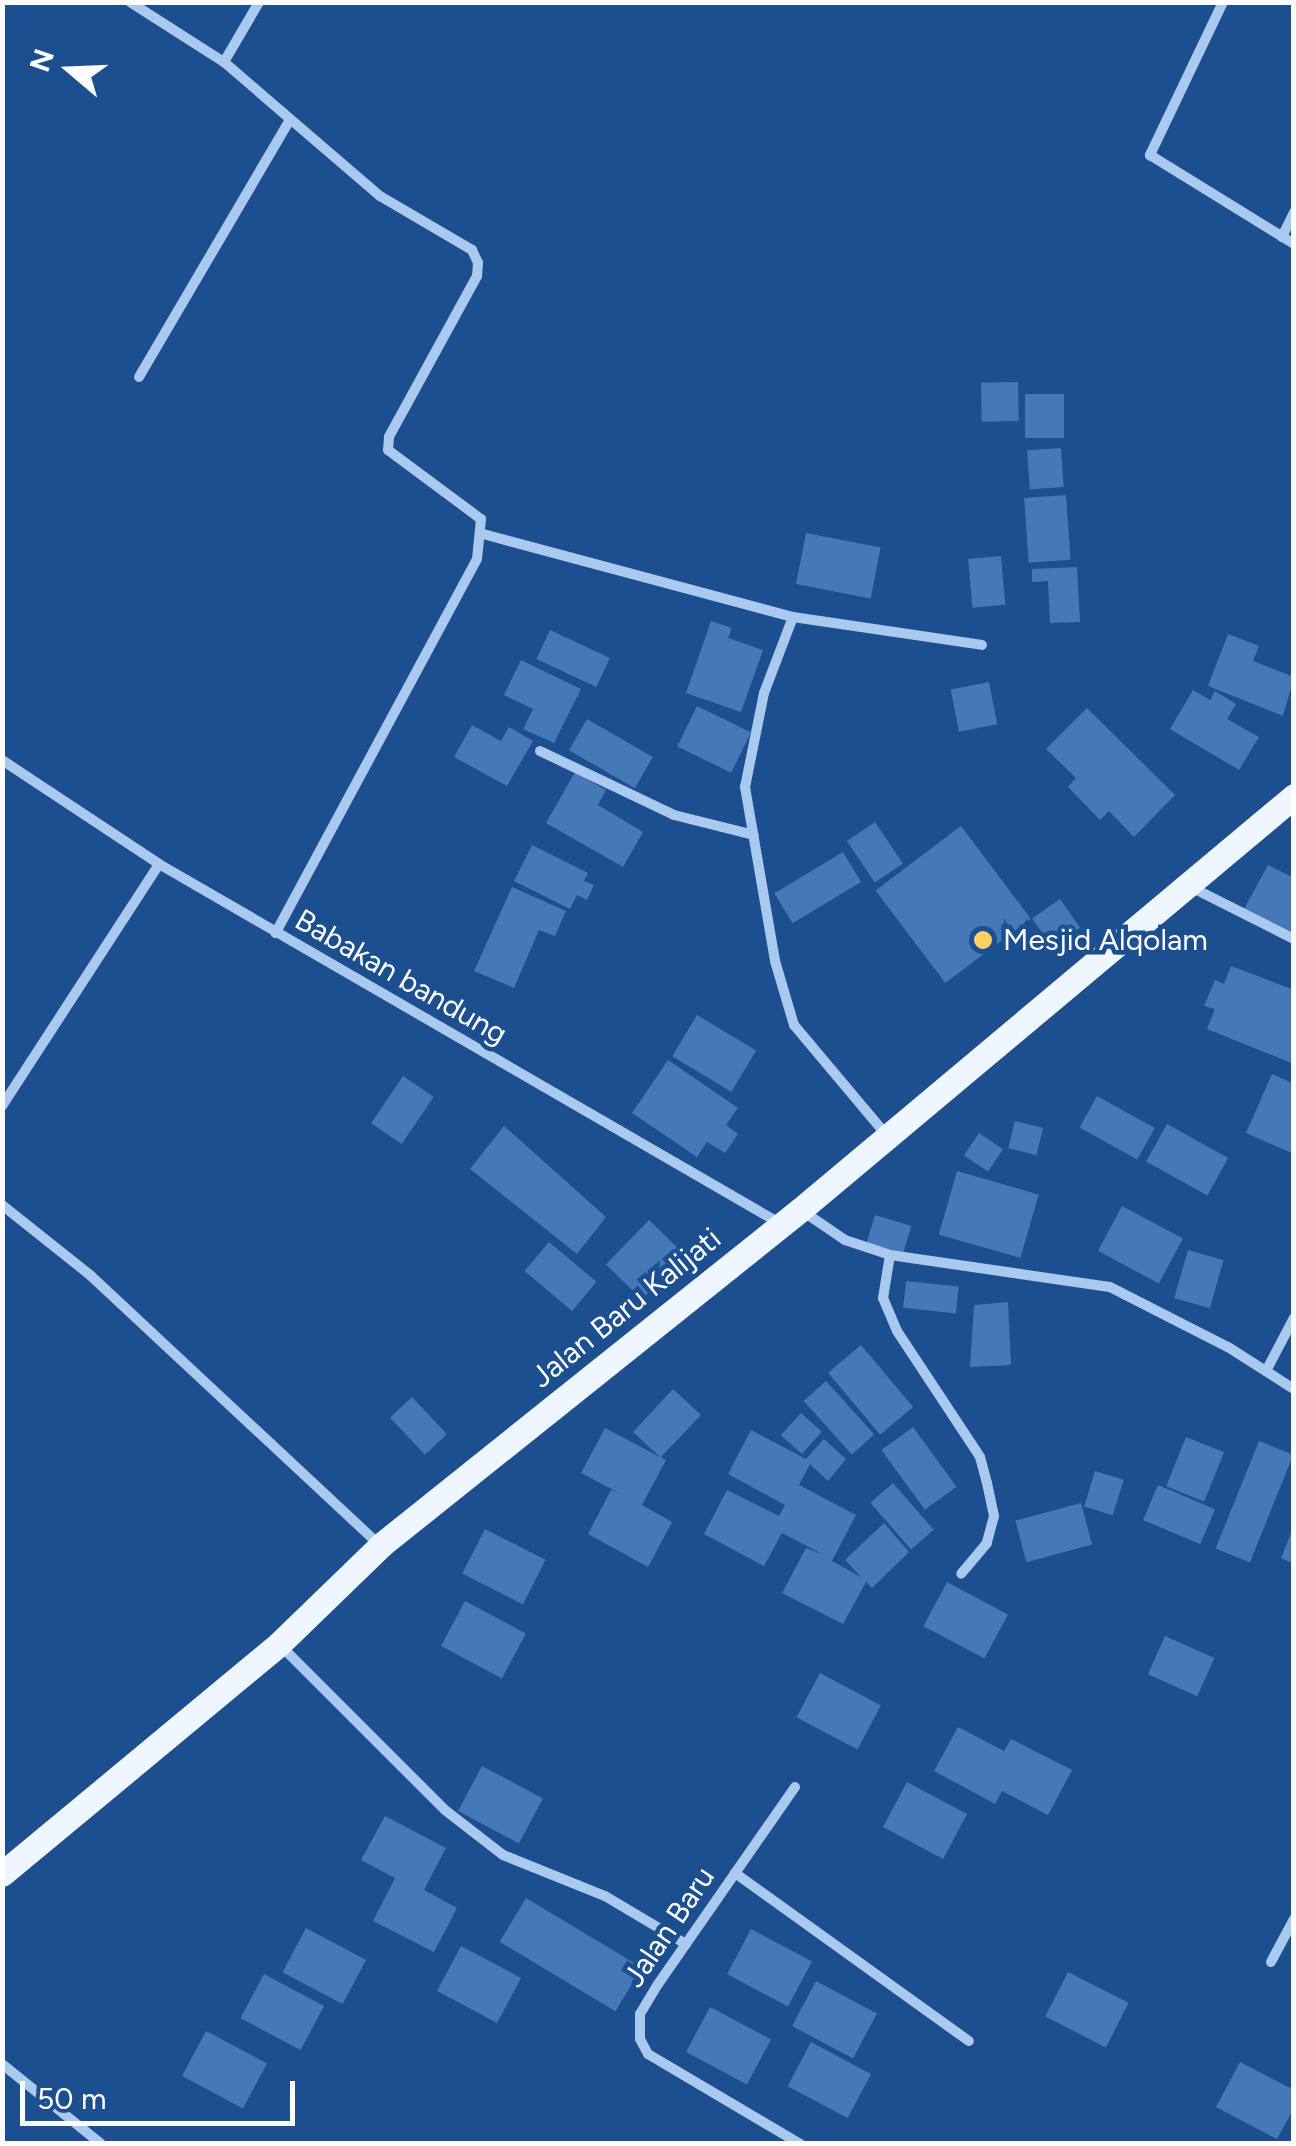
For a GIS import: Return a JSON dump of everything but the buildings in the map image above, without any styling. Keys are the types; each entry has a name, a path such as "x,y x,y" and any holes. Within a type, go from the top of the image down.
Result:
{"main road":[{"name":"Jalan Baru Kalijati","path":"2,1874 279,1644 381,1545 791,1217 1294,796"}],"street":[{"path":"130,2 224,62 380,196 472,250 477,276 395,424 388,450 467,503 484,534 477,558 276,933"},
{"path":"224,62 259,2"},
{"path":"1223,2 1150,155 1294,244"},
{"path":"139,377 290,120"},
{"path":"1282,237 1294,212"},
{"path":"484,534 793,618 982,644"},
{"path":"793,618 750,744 745,787 775,961 794,1025 888,1136"},
{"path":"540,752 674,815 754,834"},
{"name":"Babakan bandung","path":"2,760 159,864 276,933 791,1217 890,1255 1110,1286 1294,1389"},
{"path":"2,1106 159,864"},
{"path":"1188,886 1294,939"},
{"path":"2,1205 90,1276 381,1545"},
{"path":"890,1255 883,1298 897,1331 980,1457 988,1483 994,1516 987,1543 961,1574"},
{"path":"1266,1371 1294,1318"},
{"path":"279,1644 445,1810 503,1855 605,1896 686,1944"},
{"name":"Jalan Baru","path":"795,1786 640,2014 640,2039 648,2054 800,2144"},
{"path":"735,1873 969,2041"},
{"path":"1271,1962 1294,1919"},
{"path":"2,2064 101,2144"}],"place":[{"name":"Mesjid Alqolam","path":"983,940"}]}
